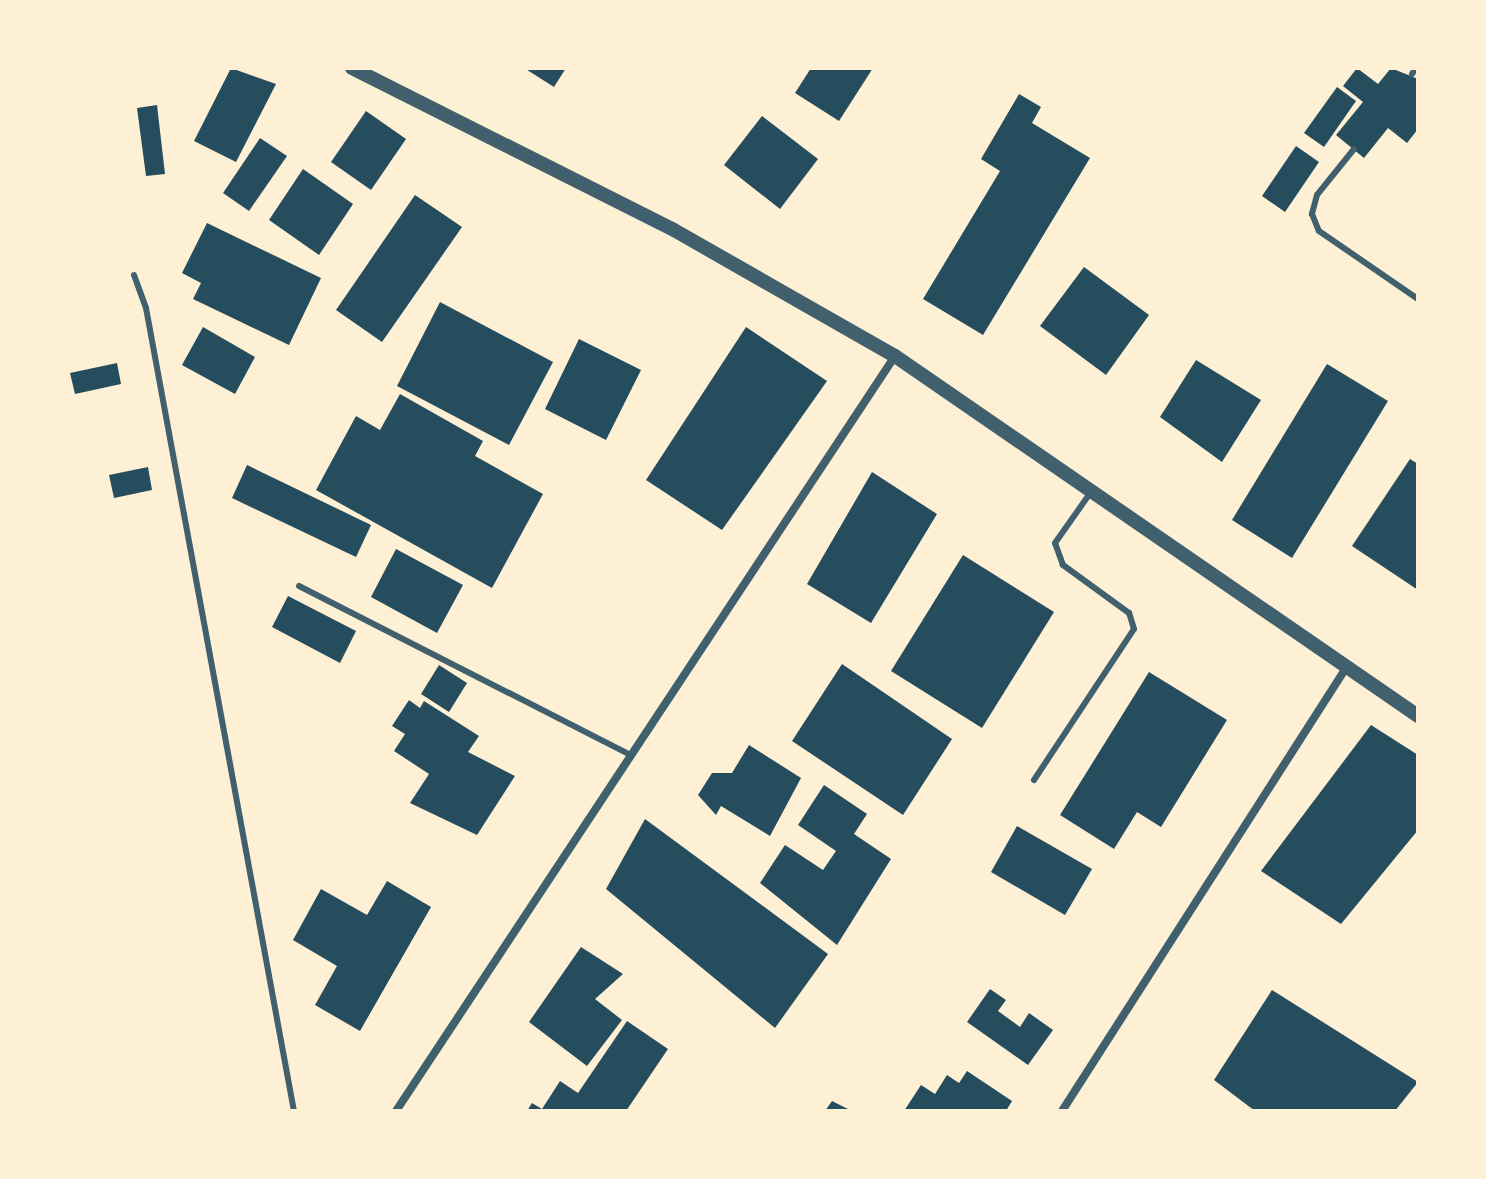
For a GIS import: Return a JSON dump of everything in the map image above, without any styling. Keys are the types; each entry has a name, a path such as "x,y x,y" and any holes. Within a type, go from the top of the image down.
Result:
{"street":[{"path":"352,68 674,230 895,356 1418,716"},
{"path":"396,1111 895,356"},
{"path":"1062,1111 1346,668"}],"lane":[{"path":"1354,149 1317,195 1312,214 1319,231 1418,299"},
{"path":"134,275 146,308 294,1111"},
{"path":"1034,780 1134,629 1129,613 1063,565 1055,543 1091,492"},
{"path":"299,586 631,755"}],"building":[{"path":"231,68 276,84 236,162 194,141"},
{"path":"524,68 566,68 554,87"},
{"path":"811,68 873,68 839,121 795,93"},
{"path":"1357,68 1378,84 1391,68 1418,79 1418,129 1407,143 1388,128 1364,158 1336,135 1363,102 1343,86"},
{"path":"1337,87 1356,101 1324,147 1304,133"},
{"path":"1019,94 1041,107 1032,123 1090,158 983,335 923,299 1000,171 981,159"},
{"path":"157,105 165,174 146,176 137,108"},
{"path":"366,111 406,139 371,190 331,162"},
{"path":"762,116 818,159 780,209 724,165"},
{"path":"260,138 287,156 249,211 223,193"},
{"path":"1296,146 1319,162 1285,212 1262,196"},
{"path":"303,169 353,204 319,255 269,220"},
{"path":"415,195 462,227 382,342 336,310"},
{"path":"207,223 321,278 289,345 193,299 201,283 182,273"},
{"path":"1084,267 1149,315 1106,375 1040,326"},
{"path":"440,302 553,362 509,445 397,386"},
{"path":"203,327 255,357 235,394 182,365"},
{"path":"746,327 827,381 722,530 646,480"},
{"path":"579,339 641,370 606,440 545,409"},
{"path":"1196,360 1261,400 1222,462 1160,417"},
{"path":"117,363 121,384 75,394 70,373"},
{"path":"1327,364 1388,401 1292,558 1232,520"},
{"path":"400,394 483,441 475,456 543,494 492,588 316,490 356,416 380,430"},
{"path":"1410,459 1418,464 1418,590 1352,546"},
{"path":"247,465 371,525 356,557 232,498"},
{"path":"148,467 152,490 114,498 109,475"},
{"path":"872,472 937,514 871,623 807,584"},
{"path":"396,549 463,585 437,633 371,597"},
{"path":"963,555 1054,612 982,728 891,671"},
{"path":"288,596 356,631 340,663 272,627"},
{"path":"842,664 952,739 903,815 792,741"},
{"path":"439,665 467,683 449,712 421,694"},
{"path":"1149,672 1227,720 1161,827 1137,812 1114,849 1060,815"},
{"path":"409,700 420,708 424,701 479,736 468,752 515,776 477,835 410,803 429,774 394,751 405,734 392,726"},
{"path":"1371,725 1418,755 1418,830 1341,924 1261,871"},
{"path":"749,745 801,778 770,836 721,806 716,815 698,795 712,773 732,773"},
{"path":"824,785 867,814 854,834 891,859 837,945 760,883 785,845 823,870 836,851 798,825"},
{"path":"645,819 828,954 775,1028 606,889"},
{"path":"1017,826 1092,869 1065,915 991,872"},
{"path":"387,881 431,907 360,1031 315,1005 337,966 293,940 321,889 367,915"},
{"path":"581,947 623,974 595,999 622,1020 587,1066 529,1022"},
{"path":"990,989 1006,1000 998,1011 1020,1027 1029,1013 1053,1030 1028,1065 967,1022"},
{"path":"1272,990 1418,1082 1395,1111 1255,1111 1214,1080"},
{"path":"627,1021 668,1049 626,1111 527,1111 532,1103 542,1109 560,1081 578,1093"},
{"path":"967,1071 1012,1101 1006,1111 904,1111 921,1085 935,1094 947,1075 959,1083"},
{"path":"832,1101 852,1111 825,1111"}]}
